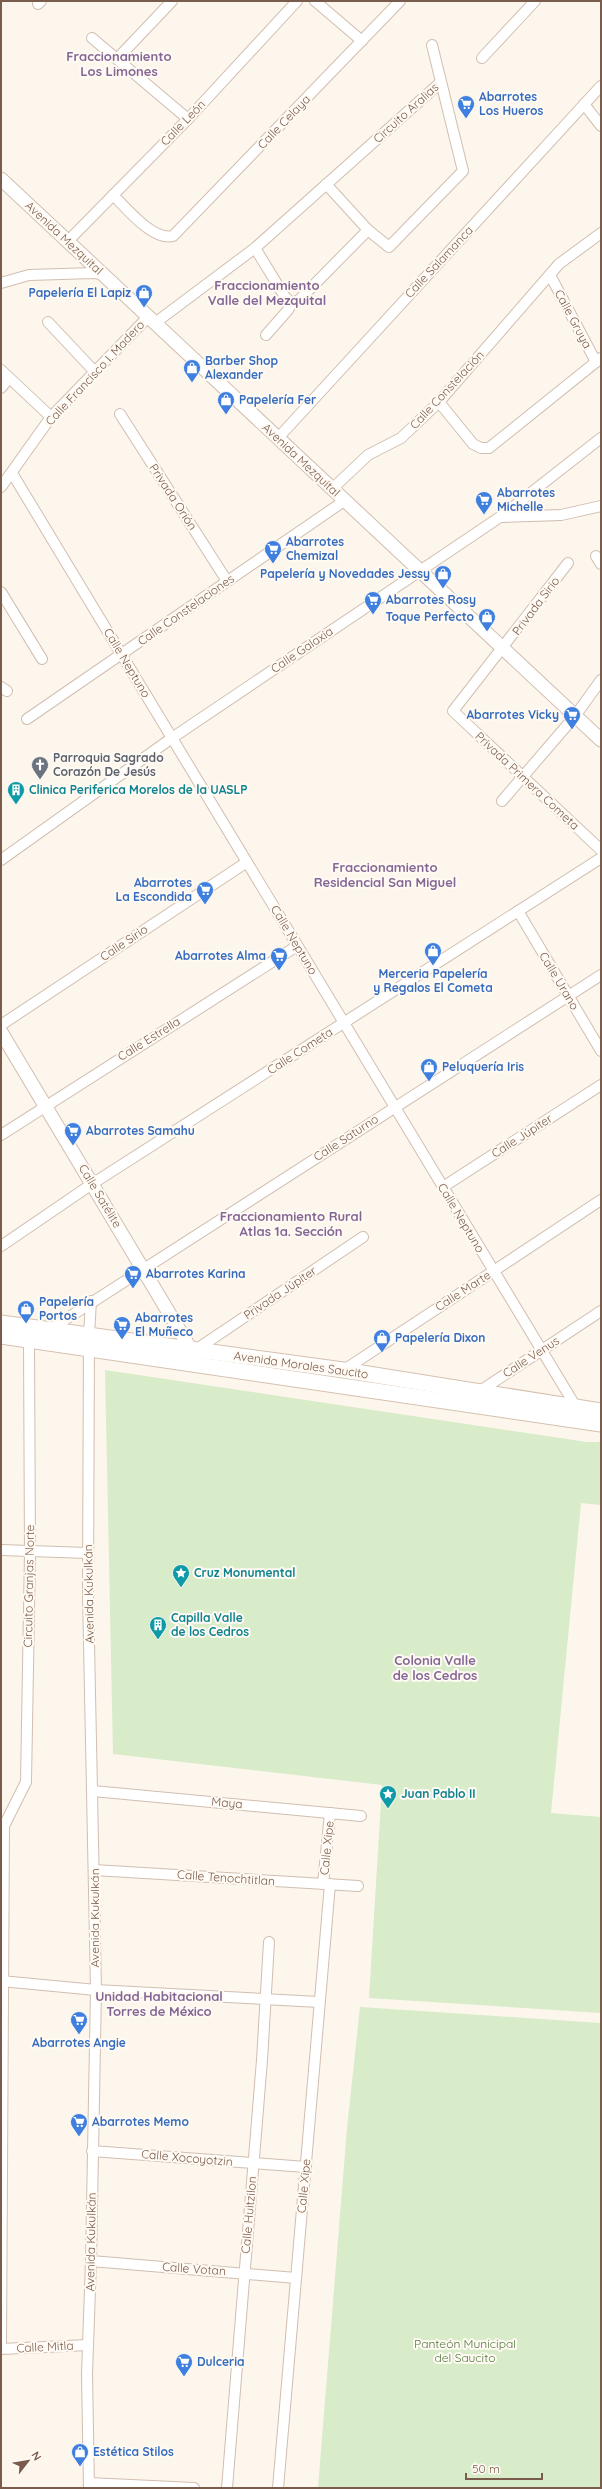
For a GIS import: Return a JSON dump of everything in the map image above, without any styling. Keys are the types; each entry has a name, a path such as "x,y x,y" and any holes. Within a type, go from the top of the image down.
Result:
{"main road":[{"name":"Avenida Morales Saucito","path":"1,1323 49,1330 89,1342"},
{"name":"Avenida Morales Saucito","path":"1,1336 28,1341 89,1342 342,1370 462,1403 601,1424"},
{"name":"Avenida Morales Saucito","path":"191,1353 325,1383 478,1392 601,1412"}],"street":[{"path":"117,59 172,1"},
{"name":"Calle León","path":"68,242 188,119 297,1"},
{"path":"315,1 362,41"},
{"name":"Calle Celaya","path":"113,195 155,234 166,238 173,236 183,228 400,1"},
{"path":"482,58 535,1"},
{"path":"92,38 188,119"},
{"path":"432,45 442,82"},
{"name":"Circuito Aralias","path":"151,320 255,248 326,184 442,82 463,171 389,247 368,230 326,184"},
{"name":"Calle Salamanca","path":"278,438 601,86"},
{"path":"584,104 601,126"},
{"name":"Avenida Mezquital","path":"1,178 344,501 601,740"},
{"path":"266,335 288,310 292,303 299,300 368,230"},
{"name":"Calle Constelación","path":"332,489 368,455 401,438 439,402 559,264 601,233"},
{"path":"255,248 285,297 292,303"},
{"path":"1,283 29,275 102,274"},
{"name":"Calle Gruya","path":"550,275 598,360"},
{"name":"Calle Francisco I. Madero","path":"1,487 51,417 95,372 151,320"},
{"path":"48,322 95,372"},
{"path":"439,402 473,444 481,448 489,448 598,360"},
{"path":"1,370 51,417"},
{"path":"1,388 9,378"},
{"name":"Privada Orión","path":"120,414 227,581"},
{"name":"Calle Galaxia","path":"1,860 172,738 500,517 601,438"},
{"name":"Calle Neptuno","path":"12,473 576,1408"},
{"name":"Calle Constelaciones","path":"27,719 344,501"},
{"path":"500,517 561,515 601,506"},
{"name":"Privada Sirio","path":"453,711 568,563"},
{"path":"1,592 42,659"},
{"path":"502,801 575,716 601,680"},
{"name":"Privada Primera Cometa","path":"453,711 601,850"},
{"name":"Calle Cometa","path":"1,1246 92,1184 601,858"},
{"name":"Calle Sirio","path":"1,1025 247,862"},
{"name":"Calle Urano","path":"518,911 601,1051"},
{"name":"Calle Estrella","path":"1,1135 45,1105 297,946"},
{"name":"Calle Saturno","path":"49,1330 91,1301 143,1269 394,1106 601,975"},
{"name":"Calle Satélite","path":"1,1032 143,1269 191,1353"},
{"name":"Calle Júpiter","path":"443,1187 601,1085"},
{"name":"Calle Marte","path":"325,1383 342,1370 601,1200"},
{"name":"Privada Júpiter","path":"191,1353 363,1237"},
{"path":"89,1342 91,1301"},
{"name":"Calle Venus","path":"462,1403 601,1311"},
{"name":"Circuito Granjas Norte","path":"2,1824 26,1782 30,1552 28,1341"},
{"name":"Avenida Kukulkán","path":"89,1342 88,1553 96,1990 92,2151 92,2261 88,2345 89,2485"},
{"path":"1,1550 88,1553"},
{"name":"Maya","path":"93,1791 361,1816"},
{"name":"Calle Xipe","path":"278,2488 319,2002 330,1813"},
{"path":"1,2345 2,1824"},
{"name":"Calle Tenochtitlan","path":"94,1870 358,1886"},
{"name":"Calle Huitzilon","path":"227,2488 266,1999 269,1942"},
{"path":"2,1982 96,1990 319,2002"},
{"name":"Calle Xocoyotzin","path":"92,2151 306,2166"},
{"name":"Calle Votan","path":"92,2261 296,2278"},
{"name":"Calle Mitla","path":"1,2349 88,2345"},
{"path":"89,2485 194,2488"}],"green space":[{"path":"105,1370 587,1442 599,1442 601,1439 601,1505 581,1503 551,1813 601,1817 601,2013 369,1998 382,1785 113,1754"},
{"name":"Panteón Municipal del Saucito","path":"360,2007 601,2023 601,2488 318,2488 347,2128"}],"place":[{"name":"Abarrotes Los Hueros","path":"466,119"},
{"name":"Papelería El Lapiz","path":"144,308"},
{"name":"Barber Shop Alexander","path":"192,383"},
{"name":"Papelería Fer","path":"226,415"},
{"name":"Abarrotes Michelle","path":"484,515"},
{"name":"Abarrotes Chemizal","path":"273,564"},
{"name":"Papelería y Novedades Jessy","path":"443,589"},
{"name":"Abarrotes Rosy","path":"373,615"},
{"name":"Toque Perfecto","path":"487,632"},
{"name":"Abarrotes Vicky","path":"572,730"},
{"name":"Parroquia Sagrado Corazón De Jesús","path":"40,780"},
{"name":"Clinica Periferica Morelos de la UASLP","path":"16,805"},
{"name":"Abarrotes La Escondida","path":"205,905"},
{"name":"Merceria Papelería y Regalos El Cometa","path":"433,966"},
{"name":"Abarrotes Alma","path":"279,971"},
{"name":"Peluquería Iris","path":"429,1082"},
{"name":"Abarrotes Samahu","path":"73,1146"},
{"name":"Abarrotes Karina","path":"133,1289"},
{"name":"Papelería Portos","path":"26,1324"},
{"name":"Abarrotes El Muñeco","path":"122,1340"},
{"name":"Papelería Dixon","path":"382,1353"},
{"name":"Cruz Monumental","path":"181,1588"},
{"name":"Capilla Valle de los Cedros","path":"158,1640"},
{"name":"Juan Pablo II","path":"388,1809"},
{"name":"Abarrotes Angie","path":"79,2035"},
{"name":"Abarrotes Memo","path":"79,2137"},
{"name":"Dulceria","path":"184,2377"},
{"name":"Estética Stilos","path":"80,2467"}],"district":[{"name":"Fraccionamiento Los Limones","path":"119,64"},
{"name":"Fraccionamiento Valle del Mezquital","path":"267,292"},
{"name":"Fraccionamiento Residencial San Miguel","path":"385,874"},
{"name":"Fraccionamiento Rural Atlas 1a. Sección","path":"291,1224"},
{"name":"Colonia Valle de los Cedros","path":"435,1668"},
{"name":"Unidad Habitacional Torres de México","path":"159,2004"}]}
